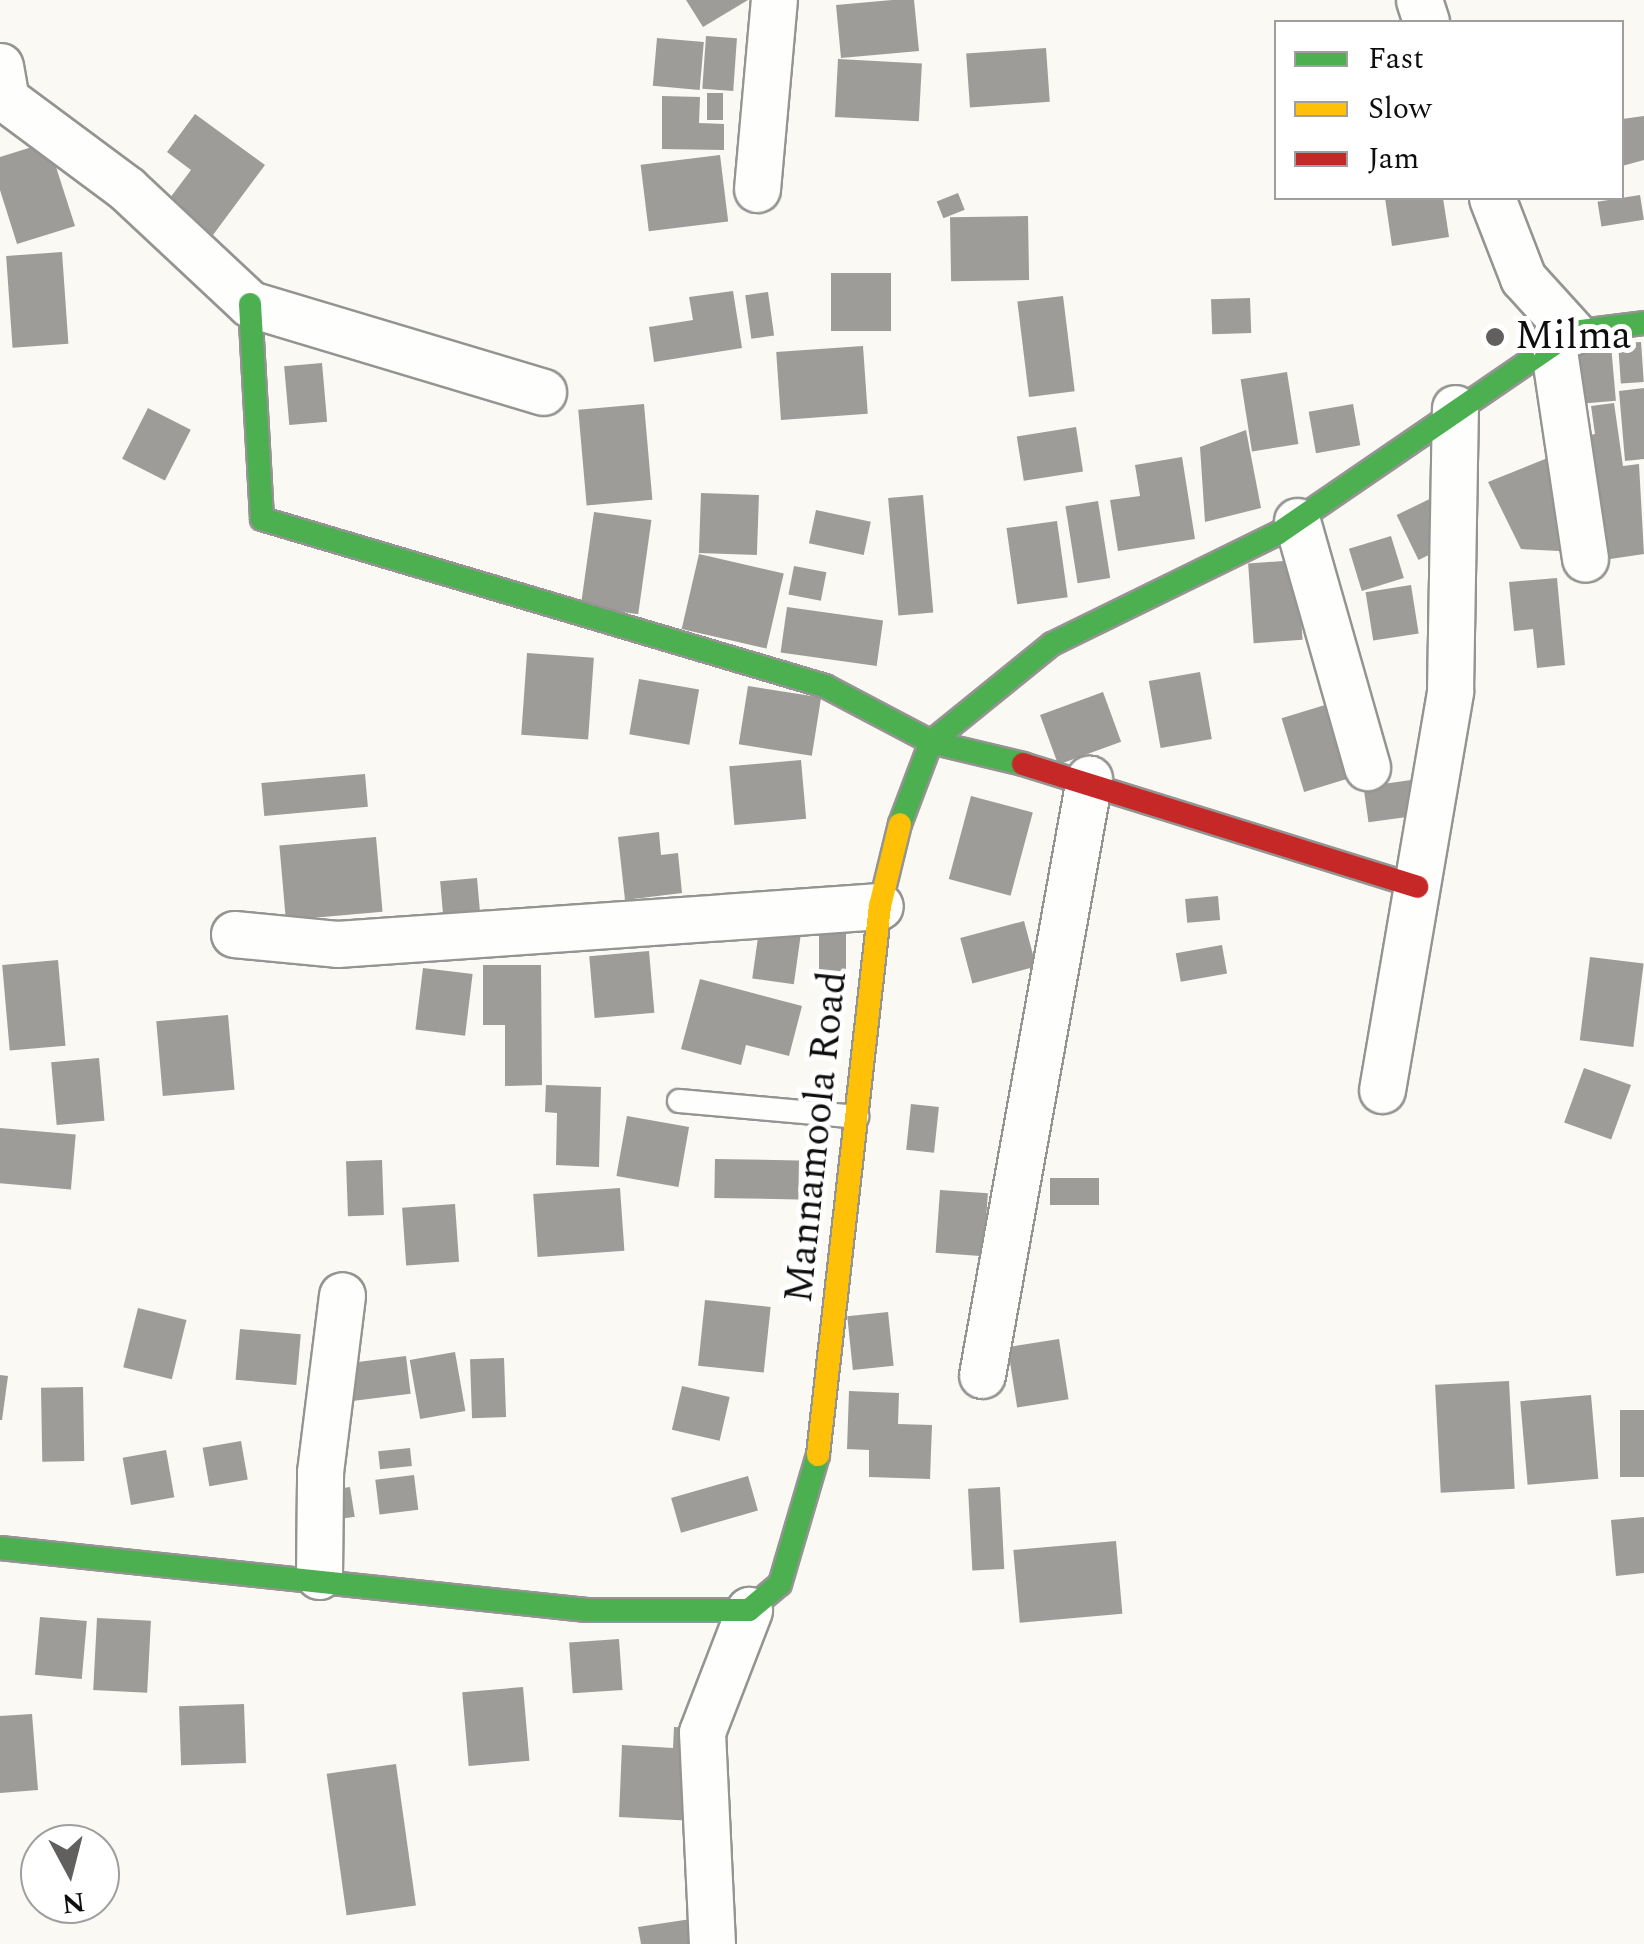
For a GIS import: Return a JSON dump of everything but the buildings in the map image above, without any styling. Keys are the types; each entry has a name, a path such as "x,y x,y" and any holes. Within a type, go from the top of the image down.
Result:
{"main road":[{"path":"250,304 262,519 825,686 931,742 1090,779 1417,887"},
{"path":"931,742 1052,644 1297,520 1562,338 1644,322"},
{"name":"Mannamoola Road","path":"749,1610 780,1584 815,1485 880,906 890,851 931,742"},
{"path":"0,1548 319,1576 587,1610 749,1610"}],"street":[{"path":"757,188 774,0"},
{"path":"0,66 6,99 127,189 250,304 543,392"},
{"path":"1493,200 1523,278 1562,338 1585,559"},
{"path":"1382,1090 1450,691 1455,408"},
{"path":"1297,520 1367,767"},
{"path":"982,1375 1090,779"},
{"path":"234,934 337,944 880,906"},
{"path":"319,1576 320,1472 342,1295"},
{"path":"712,1944 702,1732 749,1610"}],"lane":[{"path":"679,1101 857,1118"}],"traffic: fast":[{"path":"250,304 262,519 825,686 931,742 1023,764"},
{"path":"900,824 931,742 1052,644 1277,534 1572,332 1644,323"},
{"path":"0,1548 587,1610 749,1610 780,1584 818,1455"}],"traffic: slow":[{"path":"818,1455 880,906 900,824"}],"traffic: jam":[{"path":"1023,764 1417,887"}],"place":[{"name":"Milma","path":"1495,337"}]}
